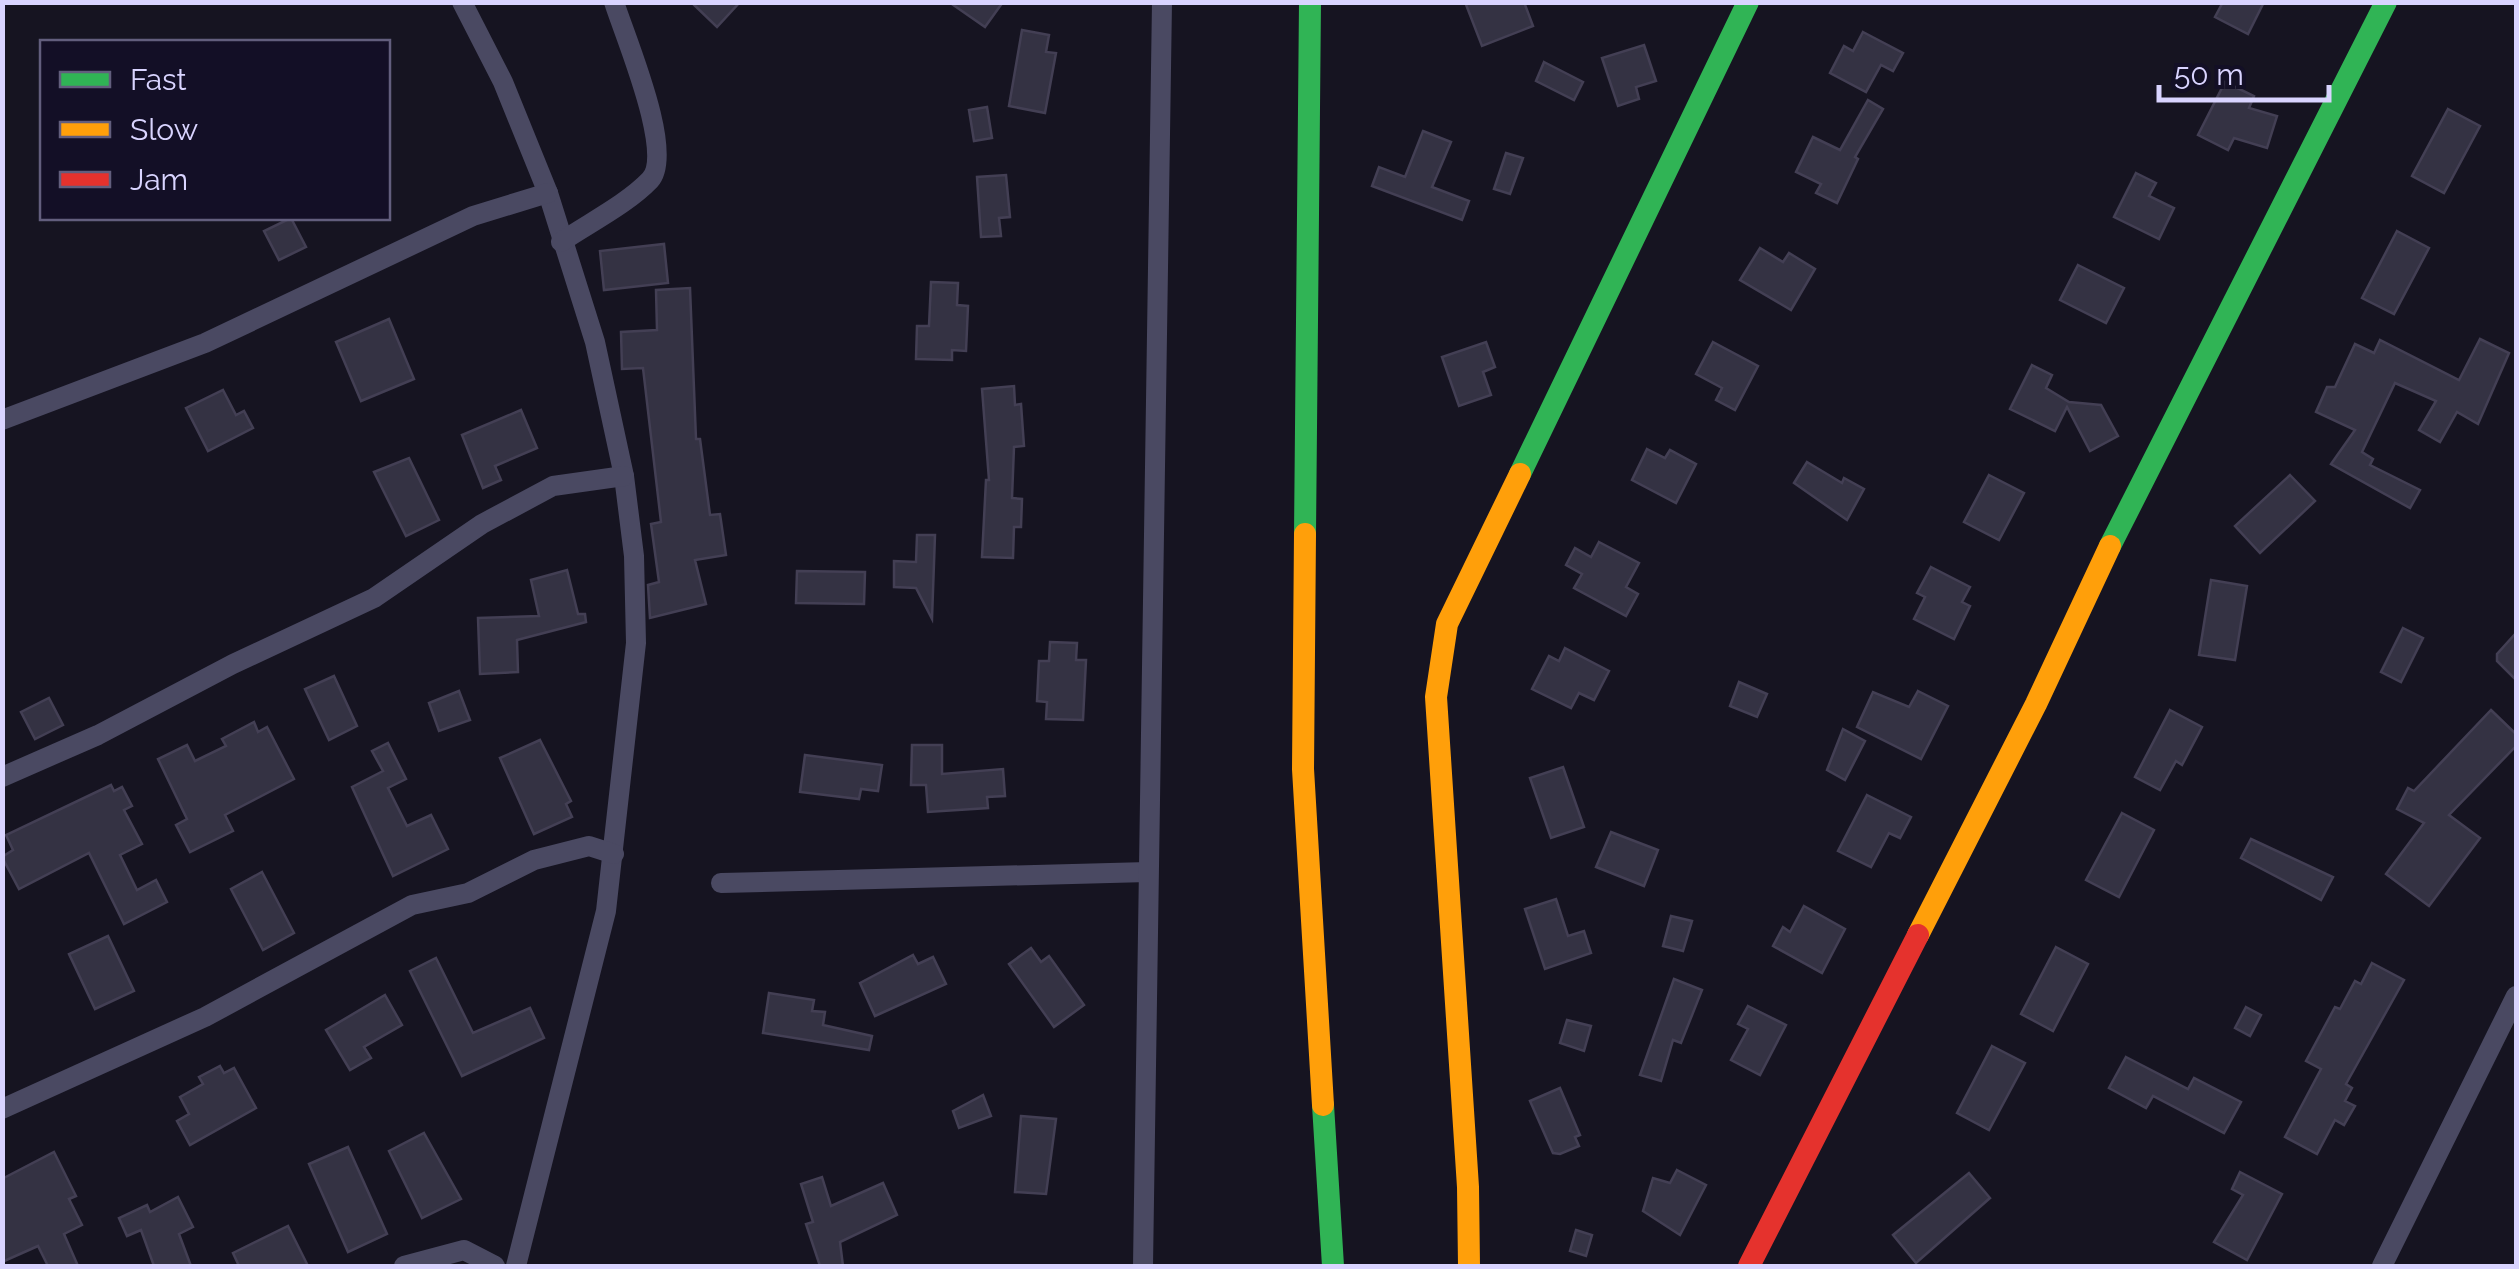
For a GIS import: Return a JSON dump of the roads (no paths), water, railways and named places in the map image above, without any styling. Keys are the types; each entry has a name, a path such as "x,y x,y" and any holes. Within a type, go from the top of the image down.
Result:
{"street":[{"path":"462,2 503,82 548,193 595,342 624,476 634,556 636,643 606,910 516,1266"},
{"path":"561,242 652,178 660,160 656,133 614,2"},
{"path":"1143,1266 1162,2"},
{"path":"1310,2 1304,769 1332,1266"},
{"path":"1468,1266 1468,1187 1436,712 1447,624 1748,2"},
{"path":"1749,1266 1811,1153 2036,704 2075,615 2386,2"},
{"path":"2,420 206,343 473,216 548,193"},
{"path":"2,777 98,735 233,664 374,598 482,524 553,486 624,476"},
{"path":"2,1109 205,1017 412,906 468,893 534,860 570,850 589,846 614,854"},
{"path":"721,883 1148,872"},
{"path":"2382,1266 2516,996"},
{"path":"404,1266 464,1250 495,1266"}]}
